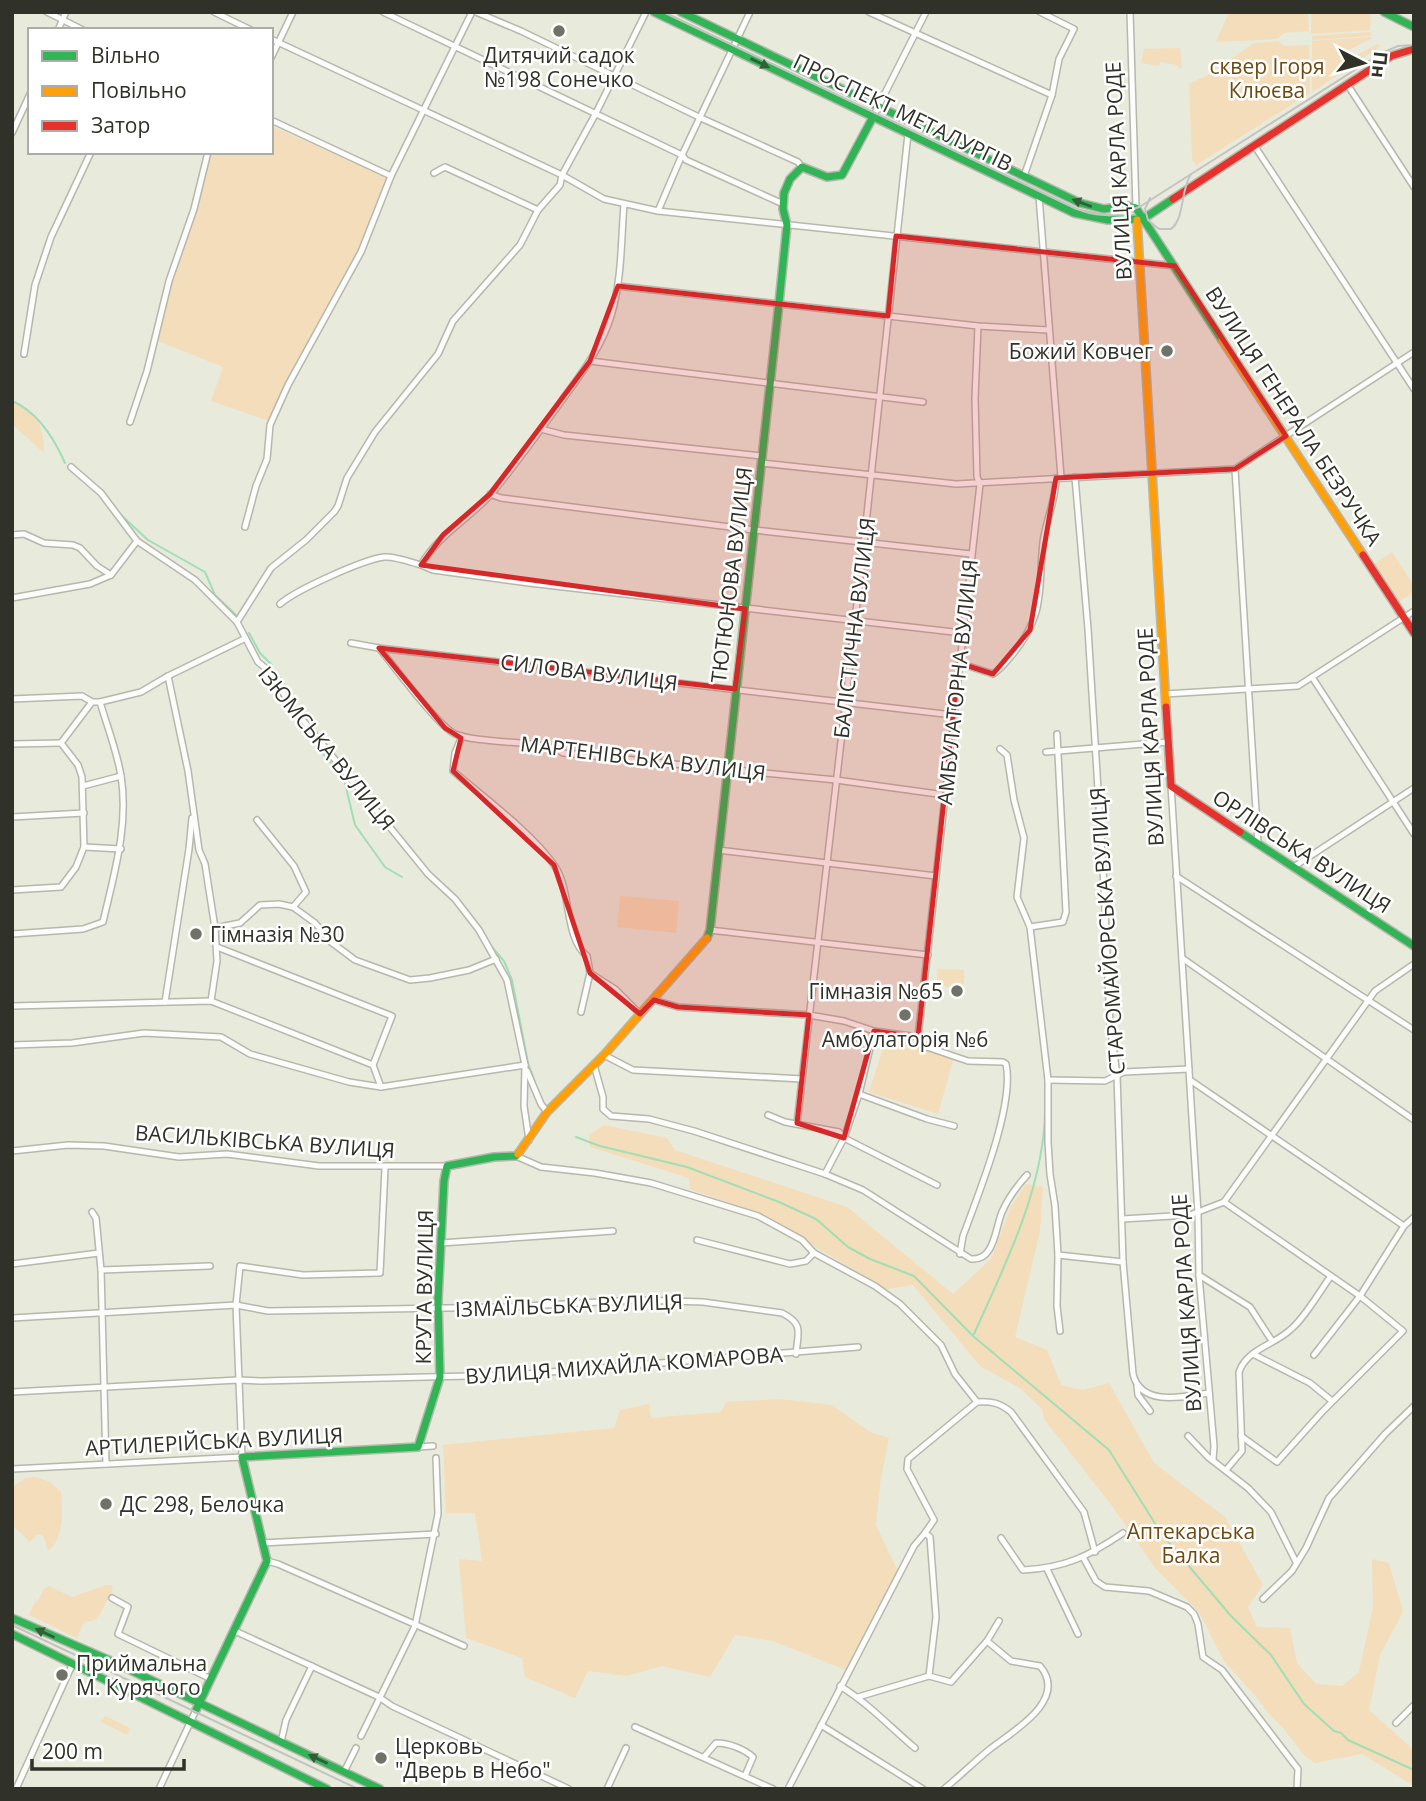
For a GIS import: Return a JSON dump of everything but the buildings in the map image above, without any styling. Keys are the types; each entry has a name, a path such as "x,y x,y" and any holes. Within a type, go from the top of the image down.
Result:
{"main road":[{"name":"ПРОСПЕКТ МЕТАЛУРГІВ","path":"654,12 1091,219 1140,219"},
{"name":"ПРОСПЕКТ МЕТАЛУРГІВ","path":"681,12 1094,207 1136,208"},
{"path":"1384,12 1414,27"},
{"path":"1393,17 1414,36"},
{"path":"1136,208 1140,219 1391,56 1414,49"},
{"path":"787,225 781,204 792,177 802,167 831,178 842,175 873,117"},
{"name":"ВУЛИЦЯ КАРЛА РОДЕ","path":"1140,219 1140,261 1171,786"},
{"name":"ВУЛИЦЯ ГЕНЕРАЛА БЕЗРУЧКА","path":"1140,219 1175,266 1414,633"},
{"name":"ТЮТЮНОВА ВУЛИЦЯ","path":"710,930 787,225"},
{"name":"ОРЛІВСЬКА ВУЛИЦЯ","path":"1171,786 1414,946"},
{"path":"516,1156 530,1140 547,1112 654,1000 706,940 710,930"},
{"name":"ВАСИЛЬКІВСЬКА ВУЛИЦЯ","path":"447,1166 494,1157 516,1156"},
{"name":"КРУТА ВУЛИЦЯ","path":"418,1447 440,1377 438,1309 447,1166"},
{"name":"АРТИЛЕРІЙСЬКА ВУЛИЦЯ","path":"242,1457 418,1447"},
{"path":"197,1707 267,1561 242,1457"},
{"path":"12,1618 109,1660 197,1707 281,1742 380,1789"},
{"path":"12,1634 327,1789"}],"street":[{"path":"47,12 79,28"},
{"path":"59,28 66,12"},
{"path":"214,12 247,28"},
{"path":"273,54 293,12"},
{"path":"383,12 781,204"},
{"path":"245,527 256,486 267,459 270,425 288,385 361,252 391,176 474,12 521,31 798,162 802,167"},
{"path":"237,622 271,568 306,540 338,506 347,478 375,432 438,354 453,321 520,245 538,210 560,185 562,175 646,12"},
{"path":"658,211 750,12"},
{"path":"870,12 1052,95"},
{"path":"873,117 926,12"},
{"path":"1024,176 1052,95 1059,59 1074,29 1040,12"},
{"name":"ВУЛИЦЯ КАРЛА РОДЕ","path":"1130,12 1136,208"},
{"path":"273,40 562,175 604,199 658,211 1175,266"},
{"path":"1347,84 1414,187"},
{"path":"12,133 28,98"},
{"path":"273,121 391,176"},
{"name":"БАЛІСТИЧНА ВУЛИЦЯ","path":"797,1123 908,134"},
{"path":"1254,145 1414,389"},
{"path":"24,354 35,285 51,236 90,154"},
{"path":"130,422 147,371 169,281 194,209 208,154"},
{"path":"434,173 445,167 538,210"},
{"path":"959,663 993,674 1018,648 1030,630 1037,612 1043,543 1059,477 1039,196"},
{"path":"421,565 443,535 490,494 590,361 611,315 618,286 624,204"},
{"path":"618,286 978,326 1049,331"},
{"name":"АМБУЛАТОРНА ВУЛИЦЯ","path":"918,1037 980,484 977,477 975,398 978,326"},
{"path":"541,429 564,435 934,482 980,484 1059,477 1235,469 1414,352"},
{"path":"590,361 923,402"},
{"name":"ІЗЮМСЬКА ВУЛИЦЯ","path":"71,467 101,494 137,541 195,580 237,622 258,662 268,670 301,718 428,874 455,900 478,930 507,980 525,1067 547,1112"},
{"path":"1235,469 1258,843"},
{"name":"СТАРОМАЙОРСЬКА ВУЛИЦЯ","path":"1076,477 1096,749 1110,1024 1117,1075 1123,1262 1133,1374 1138,1395 1150,1411"},
{"path":"490,494 501,498 754,530 971,554"},
{"path":"12,535 24,534 44,543 74,545 111,575"},
{"path":"12,598 90,583 111,575 137,541"},
{"path":"280,604 318,580 374,560 389,558 433,570 529,583 962,633"},
{"path":"1165,694 1298,686 1414,611"},
{"path":"12,699 82,696 92,702 100,702 141,692 244,639"},
{"name":"СИЛОВА ВУЛИЦЯ","path":"351,643 953,715"},
{"name":"МАРТЕНІВСЬКА ВУЛИЦЯ","path":"379,648 445,728 462,736 546,747 563,753 727,768 945,795"},
{"path":"168,677 188,771 198,850 205,864 215,928 217,947 211,1001"},
{"path":"1312,677 1414,834"},
{"path":"61,743 92,702"},
{"path":"12,934 83,929 103,922 121,849 121,776 100,702"},
{"path":"1030,927 1063,922 1065,918 1057,734"},
{"path":"462,736 455,754 453,771 523,833 554,865 563,883 575,938 581,951 587,956 590,973 581,1012"},
{"path":"1046,752 1168,742"},
{"path":"12,744 61,743"},
{"path":"12,890 61,887 76,867 84,847 83,786 78,765 61,743"},
{"path":"1000,749 1007,755 1014,800 1023,828 1017,897 1030,927 1048,1080 1050,1174 1058,1255 1056,1307 1060,1331"},
{"path":"83,786 121,776"},
{"name":"ВУЛИЦЯ КАРЛА РОДЕ","path":"1171,786 1198,1213 1199,1275 1213,1460"},
{"path":"1294,866 1414,788"},
{"path":"165,1002 189,849 193,806"},
{"path":"12,817 84,813"},
{"path":"257,820 294,866 306,892 293,907"},
{"path":"84,847 121,849"},
{"path":"718,850 936,876"},
{"path":"1176,876 1414,1030"},
{"path":"215,928 240,923 260,905 279,904 293,907 315,923 331,942 355,960 410,980 469,970 496,959"},
{"path":"710,930 928,955"},
{"path":"217,947 392,1016 373,1065 381,1087"},
{"path":"1182,958 1414,1120"},
{"path":"1122,1219 1198,1213 1224,1202 1375,991 1414,964"},
{"path":"590,973 615,989 640,1014"},
{"path":"654,1000 678,1007 809,1015 844,1021 874,1031 918,1037 921,1045 968,1061 1006,1064 1008,1073 1000,1123 963,1236 960,1254"},
{"path":"12,1006 211,1001 373,1065"},
{"path":"825,1174 844,1138 859,1094 874,1031"},
{"path":"12,1045 72,1043 144,1033 221,1037 250,1054 349,1082 381,1087 525,1067"},
{"path":"604,1055 633,1070 802,1079"},
{"path":"594,1065 603,1097 603,1109 611,1116 649,1119 694,1131 825,1174 863,1190 960,1254 976,1260 987,1253 1001,1213 1027,1175"},
{"name":"ІЗЮМСЬКА ВУЛИЦЯ","path":"525,1067 524,1106 530,1140"},
{"path":"1048,1080 1105,1081 1124,1072 1189,1069"},
{"path":"1190,1080 1404,1226"},
{"path":"859,1094 954,1126"},
{"path":"768,1115 785,1122 839,1132 844,1138 937,1185"},
{"name":"ВАСИЛЬКІВСЬКА ВУЛИЦЯ","path":"12,1151 68,1145 104,1146 179,1157 227,1154 320,1166 447,1166"},
{"name":"ВАСИЛЬКІВСЬКА ВУЛИЦЯ","path":"516,1156 541,1167 651,1183 758,1216 802,1240 814,1254 875,1286 900,1304 941,1345 955,1374 977,1402"},
{"path":"242,1457 236,1305 240,1266 303,1275 380,1273 385,1168"},
{"path":"1224,1202 1360,1296 1403,1331 1332,1401 1277,1462 1241,1436"},
{"path":"92,1212 96,1219 101,1270 106,1464"},
{"path":"1314,1355 1360,1296 1404,1226 1414,1217"},
{"path":"441,1243 613,1231"},
{"path":"697,1240 790,1265 806,1261 814,1254"},
{"path":"12,1264 99,1253"},
{"path":"1058,1255 1123,1262"},
{"path":"101,1270 210,1266"},
{"path":"1199,1275 1250,1307 1272,1341"},
{"path":"1226,1470 1242,1451 1239,1372 1242,1364 1290,1330 1331,1276"},
{"name":"ІЗМАЇЛЬСЬКА ВУЛИЦЯ","path":"12,1318 236,1305 268,1311 438,1309 638,1300 713,1304 782,1313 793,1319 798,1330 796,1354"},
{"name":"ВУЛИЦЯ МИХАЙЛА КОМАРОВА","path":"12,1392 238,1380 513,1375 858,1348"},
{"path":"1253,1354 1310,1382 1332,1401"},
{"path":"1137,1386 1157,1397 1208,1393"},
{"path":"788,1789 914,1546 934,1520 907,1469 908,1459 977,1402 991,1401 1011,1412 1084,1512 1095,1552"},
{"path":"1264,1598 1292,1571 1329,1498 1385,1434 1414,1406"},
{"path":"1188,1436 1248,1488 1271,1512 1296,1562"},
{"path":"418,1447 433,1446"},
{"name":"АРТИЛЕРІЙСЬКА ВУЛИЦЯ","path":"12,1469 242,1457"},
{"path":"361,1736 415,1626 436,1534 436,1458"},
{"path":"925,1533 930,1537 936,1617 929,1676"},
{"path":"1001,1538 1023,1570 1047,1569 1083,1557 1124,1533"},
{"path":"262,1543 436,1534"},
{"path":"1083,1557 1097,1581 1105,1587 1149,1591 1187,1607 1194,1614 1203,1657 1222,1670 1298,1769 1297,1789"},
{"path":"267,1561 464,1646"},
{"path":"1047,1569 1078,1634"},
{"path":"112,1598 128,1607 118,1634 211,1679"},
{"path":"858,1697 929,1676 951,1682 988,1641 999,1620"},
{"path":"235,1631 569,1789"},
{"path":"944,1789 1035,1715 1048,1691 1048,1678 1041,1666 1010,1661 988,1641"},
{"path":"16,1789 73,1663"},
{"path":"281,1742 283,1728 312,1666"},
{"path":"840,1686 858,1697 915,1748"},
{"path":"1396,1723 1414,1705"},
{"path":"159,1789 197,1707"},
{"path":"821,1725 923,1789"},
{"path":"635,1727 773,1789"},
{"path":"704,1757 716,1743 724,1743 749,1754 753,1757 753,1762 745,1776"},
{"path":"344,1772 356,1748"},
{"path":"607,1789 626,1748"}],"highlighted area":[{"path":"896,236 1175,266 1286,436 1235,469 1056,478 1030,630 993,674 959,663 918,1037 874,1031 844,1138 797,1123 809,1015 678,1007 654,1000 640,1014 590,973 554,865 453,771 461,738 445,728 379,648 735,689 745,609 421,565 443,535 490,494 590,361 618,286 888,316"}],"green space":[{"name":"сквер Ігоря Клюєва","path":"1229,12 1308,12 1309,31 1284,33 1277,39 1216,42"},
{"name":"сквер Ігоря Клюєва","path":"1311,12 1366,12 1371,15 1370,30 1311,34"},
{"path":"1371,32 1371,36 1312,40 1312,36"},
{"name":"сквер Ігоря Клюєва","path":"1371,37 1344,52 1348,60 1377,44 1381,46 1312,92 1312,41"},
{"name":"сквер Ігоря Клюєва","path":"1278,41 1285,46 1309,45 1310,93 1196,165 1192,160 1189,84 1229,65 1230,60 1254,43"},
{"path":"1180,48 1182,67 1179,69 1177,65 1160,62 1159,66 1141,63 1144,49"},
{"path":"273,127 388,178 368,235 269,421 211,401 223,367 158,341 209,154 273,154"},
{"path":"12,403 28,410 38,421 43,436 44,453 12,424"},
{"path":"1392,552 1414,586 1414,592 1397,603 1373,565"},
{"path":"620,896 679,901 676,933 617,927"},
{"path":"937,969 964,970 964,987 937,986"},
{"path":"887,1036 954,1057 938,1114 869,1092"},
{"name":"Аптекарська Балка","path":"604,1125 667,1138 675,1150 847,1207 953,1294 991,1259 1011,1207 1026,1184 1043,1187 1040,1231 1015,1337 1047,1350 1061,1385 1083,1390 1109,1383 1154,1463 1225,1517 1263,1585 1248,1607 1257,1627 1290,1628 1297,1663 1316,1684 1342,1686 1359,1672 1373,1607 1372,1559 1389,1563 1403,1612 1380,1655 1369,1710 1414,1750 1414,1786 1362,1754 1315,1763 1305,1756 1224,1661 1199,1612 1156,1569 1112,1506 1044,1419 1042,1409 1021,1389 980,1366 913,1285 886,1289 762,1215 690,1189 689,1178 590,1147 589,1135"},
{"path":"780,1399 832,1405 870,1432 889,1438 880,1484 876,1525 898,1571 846,1670 773,1641 735,1635 710,1677 662,1666 627,1676 588,1671 575,1698 525,1677 522,1658 466,1638 459,1559 482,1561 475,1513 446,1513 443,1445 614,1428 620,1410 649,1404 651,1418 721,1412 726,1402"},
{"path":"36,1477 50,1482 61,1492 60,1532 48,1551 44,1537 40,1534 30,1542 12,1525 12,1487 26,1478"},
{"path":"111,1585 113,1589 97,1619 83,1623 77,1638 29,1615 35,1602 49,1586 72,1597"},
{"path":"105,1716 130,1728 127,1735 101,1722"}],"waterway":[{"path":"12,401 30,412 44,427 65,463"},
{"path":"121,515 148,540 205,572 215,595 236,615"},
{"path":"249,633 260,653 272,665"},
{"path":"278,675 295,701"},
{"path":"298,718 306,733 344,779 355,825 385,867 402,877"},
{"path":"491,946 504,961 512,980 528,1063 535,1082"},
{"path":"974,1334 1021,1226 1038,1169 1045,1111"},
{"path":"576,1137 600,1146 687,1167 779,1202 816,1219 848,1247 870,1259 914,1276 973,1336 1109,1450 1161,1533 1231,1616 1271,1655 1304,1704 1348,1740 1414,1770"}],"tram line":[{"path":"663,12 1075,208 1100,215 1116,214 1141,206 1380,54 1398,46 1414,45"},
{"path":"1150,198 1145,209 1148,220 1159,229 1171,229 1181,211 1185,188 1191,174"},
{"path":"12,1625 358,1789"}],"traffic: fast":[{"path":"654,12 1074,213 1108,220 1143,219 1173,199"},
{"path":"681,12 1080,203 1104,209 1126,206 1136,208 1222,340"},
{"path":"1384,12 1414,27"},
{"path":"707,938 779,303 787,225 783,209 784,193 790,179 802,167 827,177 842,175 873,117"},
{"path":"1240,832 1414,946"},
{"path":"196,1710 267,1561 242,1457 418,1447 440,1377 438,1300 447,1166 518,1154"},
{"path":"12,1618 109,1660 380,1789"},
{"path":"12,1634 327,1789"}],"traffic: slow":[{"path":"1137,220 1166,707"},
{"path":"1222,340 1363,555"},
{"path":"518,1154 547,1112 604,1055 707,938"}],"traffic: jam":[{"path":"1173,199 1391,56 1414,49"},
{"path":"1363,555 1414,633"},
{"path":"1166,707 1171,786 1240,832"}],"place":[{"name":"Дитячий садок №198 Сонечко","path":"559,31"},
{"name":"Божий Ковчег","path":"1167,351"},
{"name":"Гімназія №30","path":"196,934"},
{"name":"Гімназія №65","path":"957,991"},
{"name":"Амбулаторія №6","path":"905,1015"},
{"name":"ДС 298, Белочка","path":"106,1504"},
{"name":"Приймальна М. Курячого","path":"62,1675"},
{"name":"Церковь \"Дверь в Небо\"","path":"381,1758"}]}
